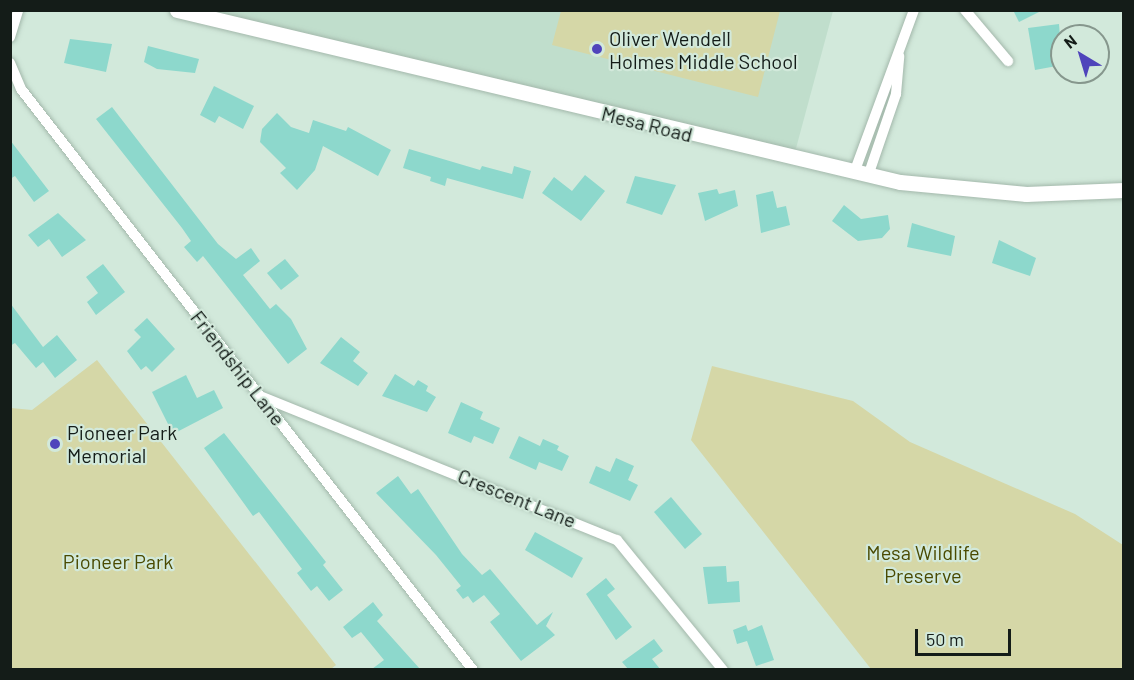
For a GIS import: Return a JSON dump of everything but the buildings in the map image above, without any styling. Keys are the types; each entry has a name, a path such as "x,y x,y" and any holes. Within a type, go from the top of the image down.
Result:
{"main road":[{"name":"Mesa Road","path":"177,10 861,174 1026,194 1124,190"}],"street":[{"path":"10,37 18,10"},
{"path":"861,174 872,122 889,69 899,56 914,10"},
{"path":"965,10 1008,61"},
{"path":"861,174 885,127 902,70 899,56"},
{"name":"Friendship Lane","path":"10,63 21,89 473,669"},
{"path":"872,122 885,127"},
{"name":"Crescent Lane","path":"260,396 617,540 723,669"}],"shaded area":[{"name":"Oliver Wendell Holmes Middle School","path":"211,11 833,11 795,152"}],"green space":[{"path":"561,10 780,11 758,97 552,45"},
{"name":"Pioneer Park","path":"97,360 336,665 331,669 11,669 11,408 32,410"},
{"name":"Mesa Wildlife Preserve","path":"712,366 853,401 910,442 1075,514 1123,545 1123,669 871,669 691,440"}],"place":[{"name":"Oliver Wendell Holmes Middle School","path":"597,49"},
{"name":"Pioneer Park Memorial","path":"55,444"}]}
